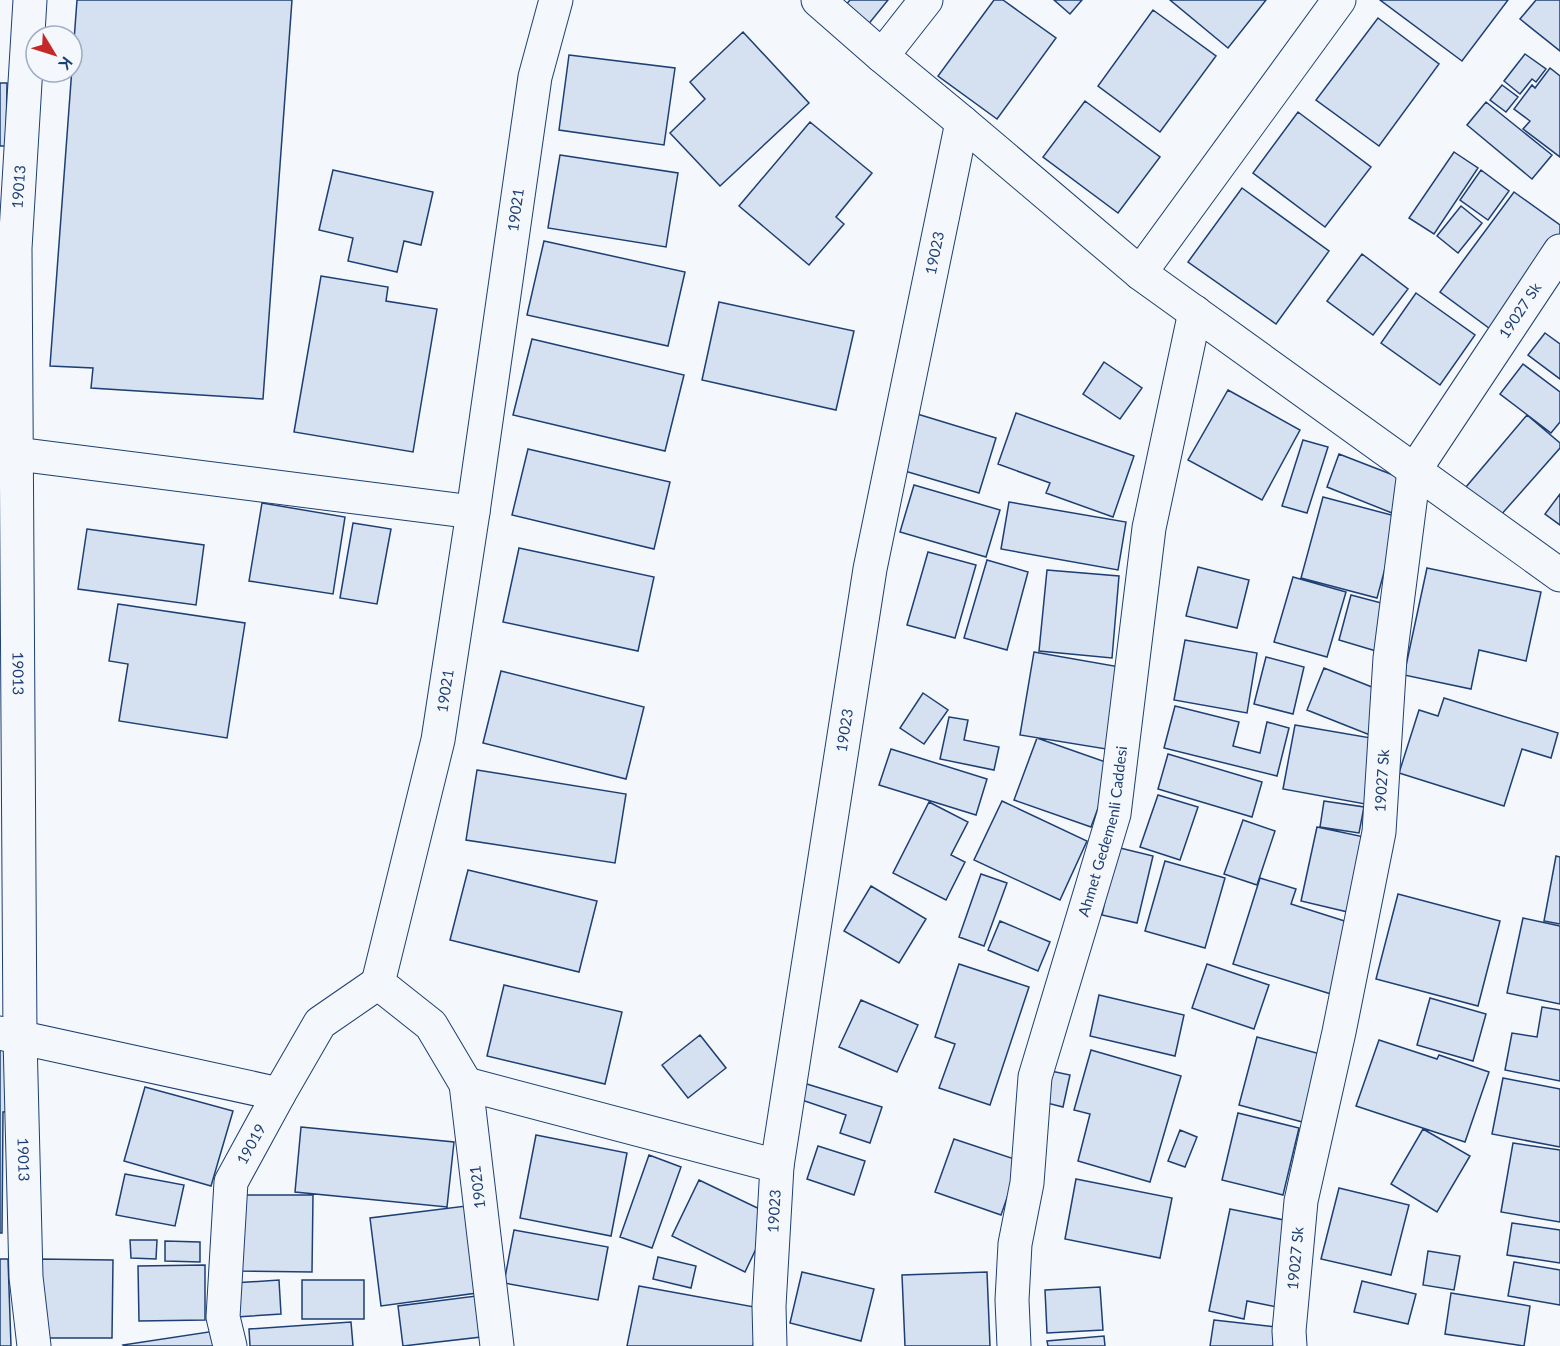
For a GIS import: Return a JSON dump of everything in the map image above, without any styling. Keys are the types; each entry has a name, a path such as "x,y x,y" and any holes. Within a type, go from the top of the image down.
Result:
{"street":[{"name":"19013","path":"30,0 15,248 17,454 10,1036 26,1277 34,1346"},
{"name":"19021","path":"498,1346 466,1084 431,1025 378,983 438,740 535,77 556,0"},
{"path":"818,0 1140,273 1560,575"},
{"path":"882,56 926,0"},
{"path":"1140,273 1339,0"},
{"name":"19023","path":"770,1346 769,1306 777,1166 870,569 962,122"},
{"name":"19027 Sk","path":"1290,1346 1289,1331 1301,1201 1339,1032 1379,832 1390,658 1414,471 1560,251"},
{"name":"Ahmet Gedemenli Caddesi","path":"1014,1346 1012,1300 1015,1244 1027,1184 1035,1077 1114,814 1149,528 1195,312"},
{"path":"17,454 472,512"},
{"name":"19019","path":"230,1346 223,1317 231,1182 320,1023 378,983"},
{"path":"10,1036 279,1094"},
{"path":"466,1084 777,1166"}],"building":[{"path":"77,0 292,0 263,399 91,388 93,368 50,366 71,84 84,84 84,24 75,24"},
{"path":"850,0 888,0 867,26 844,7"},
{"path":"994,0 1003,0 1056,38 997,119 938,76"},
{"path":"1054,0 1082,0 1070,14"},
{"path":"1170,0 1266,0 1228,48"},
{"path":"1380,0 1508,0 1462,61"},
{"path":"1536,0 1560,0 1560,51 1520,19"},
{"path":"1153,10 1216,56 1160,132 1098,86"},
{"path":"1378,18 1439,64 1379,146 1316,100"},
{"path":"743,32 809,103 720,186 670,133 705,99 690,82"},
{"path":"1525,54 1546,69 1536,82 1532,79 1520,94 1504,81"},
{"path":"569,55 675,68 664,145 559,130"},
{"path":"1550,68 1560,76 1560,157 1523,129 1530,121 1514,109 1532,85 1535,88"},
{"path":"0,83 7,83 6,146 0,146"},
{"path":"1502,85 1518,97 1506,112 1490,100"},
{"path":"1085,101 1160,157 1118,213 1043,157"},
{"path":"1486,102 1552,155 1532,179 1467,125"},
{"path":"1298,112 1371,167 1325,227 1253,173"},
{"path":"810,122 872,173 836,217 844,224 809,265 739,206"},
{"path":"1454,152 1478,168 1434,234 1409,218"},
{"path":"560,155 678,173 666,247 548,228"},
{"path":"333,170 433,192 421,245 404,241 397,272 348,261 353,238 319,230"},
{"path":"1481,170 1509,191 1488,220 1460,200"},
{"path":"1242,188 1329,251 1276,324 1188,262"},
{"path":"1514,192 1560,225 1560,241 1493,331 1440,292"},
{"path":"1461,206 1482,223 1458,253 1437,236"},
{"path":"544,241 685,272 668,346 527,315"},
{"path":"1362,254 1408,289 1373,335 1327,301"},
{"path":"321,276 388,287 386,301 437,309 413,452 294,432"},
{"path":"1416,293 1475,335 1440,385 1381,343"},
{"path":"719,302 854,331 836,410 702,380"},
{"path":"1545,333 1560,344 1560,379 1528,355"},
{"path":"532,339 684,375 665,451 513,415"},
{"path":"1104,362 1142,388 1120,419 1083,394"},
{"path":"1523,364 1560,392 1560,422 1551,433 1500,394"},
{"path":"1228,390 1300,430 1262,500 1188,460"},
{"path":"914,413 996,438 979,493 898,469"},
{"path":"1016,413 1134,456 1113,517 1046,493 1050,483 998,464"},
{"path":"1527,415 1560,443 1560,448 1500,516 1466,487"},
{"path":"1303,440 1328,447 1307,513 1282,506"},
{"path":"528,449 670,482 654,549 512,515"},
{"path":"1339,454 1406,480 1392,513 1327,487"},
{"path":"914,485 1000,510 986,557 900,532"},
{"path":"1560,494 1560,525 1545,514"},
{"path":"1323,497 1399,517 1377,598 1301,578"},
{"path":"1009,502 1126,522 1118,570 1001,549"},
{"path":"262,503 345,517 333,594 249,581"},
{"path":"353,523 391,529 377,604 340,598"},
{"path":"87,529 204,545 196,605 78,589"},
{"path":"519,548 654,577 638,651 503,622"},
{"path":"928,552 976,565 955,638 907,625"},
{"path":"987,560 1028,572 1007,650 964,638"},
{"path":"1198,567 1249,580 1237,628 1186,616"},
{"path":"1427,568 1541,592 1526,661 1479,650 1471,689 1404,675"},
{"path":"1047,570 1119,576 1112,658 1039,651"},
{"path":"1293,577 1346,592 1327,657 1274,642"},
{"path":"1351,595 1389,605 1376,651 1339,640"},
{"path":"118,604 245,623 227,738 119,721 128,664 109,661"},
{"path":"1185,640 1257,653 1247,713 1174,700"},
{"path":"1034,652 1120,667 1106,749 1020,735"},
{"path":"1266,657 1304,667 1293,714 1254,704"},
{"path":"1324,668 1387,693 1370,735 1307,710"},
{"path":"501,671 644,707 626,779 483,743"},
{"path":"923,693 948,710 924,744 900,728"},
{"path":"1444,698 1558,733 1551,758 1522,749 1504,806 1399,773 1419,710 1438,716"},
{"path":"1175,706 1239,722 1233,746 1260,753 1267,722 1289,728 1277,776 1164,748"},
{"path":"949,717 968,720 964,740 999,747 994,770 940,759"},
{"path":"1295,725 1377,739 1365,804 1283,789"},
{"path":"1037,738 1114,765 1091,827 1014,800"},
{"path":"891,749 987,779 976,815 879,785"},
{"path":"1168,754 1262,782 1252,817 1158,789"},
{"path":"477,770 626,794 615,863 466,840"},
{"path":"1158,795 1198,807 1180,860 1140,847"},
{"path":"1002,801 1087,841 1060,900 974,860"},
{"path":"1324,801 1364,807 1359,833 1320,827"},
{"path":"929,802 968,822 951,855 965,862 946,900 893,873"},
{"path":"1243,820 1275,831 1257,885 1224,874"},
{"path":"1317,827 1369,838 1352,913 1301,901"},
{"path":"1116,847 1153,856 1137,923 1102,915"},
{"path":"1556,856 1560,857 1560,924 1544,921"},
{"path":"1165,861 1225,878 1205,948 1145,931"},
{"path":"468,870 597,901 579,972 450,940"},
{"path":"981,874 1007,883 984,946 959,937"},
{"path":"1260,878 1296,889 1291,904 1354,924 1331,994 1233,964"},
{"path":"871,886 926,919 899,963 844,931"},
{"path":"1398,894 1500,921 1478,1006 1376,979"},
{"path":"1523,918 1560,926 1560,1004 1507,993"},
{"path":"1000,921 1050,942 1038,971 988,950"},
{"path":"959,964 1029,987 990,1105 939,1088 955,1044 935,1037"},
{"path":"1207,964 1269,985 1254,1029 1192,1008"},
{"path":"504,985 622,1012 605,1084 487,1056"},
{"path":"1099,995 1184,1015 1175,1056 1090,1036"},
{"path":"1430,998 1486,1014 1473,1061 1417,1045"},
{"path":"861,1000 918,1025 897,1072 839,1047"},
{"path":"1542,1007 1560,1010 1560,1081 1505,1070 1512,1033 1537,1037"},
{"path":"700,1035 726,1068 688,1098 662,1065"},
{"path":"1257,1037 1324,1055 1306,1123 1239,1105"},
{"path":"1379,1040 1437,1059 1439,1055 1489,1072 1465,1142 1356,1106"},
{"path":"0,1044 14,1044 14,1111 3,1112 2,1233 0,1233"},
{"path":"1091,1050 1181,1076 1150,1182 1078,1161 1090,1114 1074,1110"},
{"path":"1051,1071 1070,1075 1063,1107 1043,1102"},
{"path":"1503,1078 1560,1089 1560,1147 1492,1134"},
{"path":"797,1081 882,1107 870,1143 840,1133 846,1115 793,1097"},
{"path":"145,1087 233,1111 211,1186 124,1161"},
{"path":"1238,1113 1299,1128 1283,1195 1222,1180"},
{"path":"301,1127 454,1142 447,1207 295,1192"},
{"path":"1423,1129 1470,1156 1437,1212 1391,1184"},
{"path":"1180,1130 1197,1137 1185,1167 1168,1161"},
{"path":"536,1135 627,1153 611,1236 520,1218"},
{"path":"954,1139 1020,1161 1001,1215 935,1192"},
{"path":"1513,1143 1560,1150 1560,1222 1501,1212"},
{"path":"818,1146 865,1161 854,1195 807,1179"},
{"path":"649,1155 681,1167 652,1248 620,1237"},
{"path":"125,1174 184,1185 175,1226 116,1215"},
{"path":"1076,1179 1172,1198 1160,1258 1065,1239"},
{"path":"699,1180 772,1215 745,1272 672,1236"},
{"path":"1339,1188 1409,1205 1391,1275 1321,1259"},
{"path":"240,1195 313,1195 312,1272 238,1271"},
{"path":"466,1206 477,1293 381,1306 370,1218"},
{"path":"1230,1209 1294,1222 1277,1307 1247,1301 1244,1319 1209,1311"},
{"path":"1512,1223 1560,1230 1560,1263 1507,1255"},
{"path":"514,1230 608,1247 598,1300 504,1283"},
{"path":"130,1240 157,1240 156,1259 131,1258"},
{"path":"165,1241 200,1242 200,1262 165,1261"},
{"path":"1428,1251 1460,1256 1454,1290 1423,1285"},
{"path":"658,1257 696,1266 691,1288 653,1279"},
{"path":"0,1259 8,1259 11,1346 0,1346"},
{"path":"38,1259 113,1260 112,1338 37,1338"},
{"path":"1514,1262 1560,1270 1560,1305 1508,1296"},
{"path":"205,1265 205,1320 139,1321 138,1266"},
{"path":"802,1272 874,1289 861,1341 790,1323"},
{"path":"987,1272 990,1346 905,1346 902,1275"},
{"path":"279,1280 281,1314 236,1317 233,1283"},
{"path":"302,1280 364,1280 364,1319 302,1319"},
{"path":"1362,1281 1416,1294 1408,1324 1354,1312"},
{"path":"639,1286 760,1308 753,1346 627,1346"},
{"path":"1100,1287 1103,1330 1047,1333 1045,1290"},
{"path":"1451,1293 1530,1306 1524,1346 1445,1334"},
{"path":"476,1296 481,1337 403,1346 398,1306"},
{"path":"1214,1320 1276,1327 1273,1346 1210,1346"},
{"path":"351,1322 353,1346 250,1346 249,1329"},
{"path":"215,1331 217,1346 123,1345"},
{"path":"1104,1336 1105,1346 1048,1346 1047,1341"}]}
